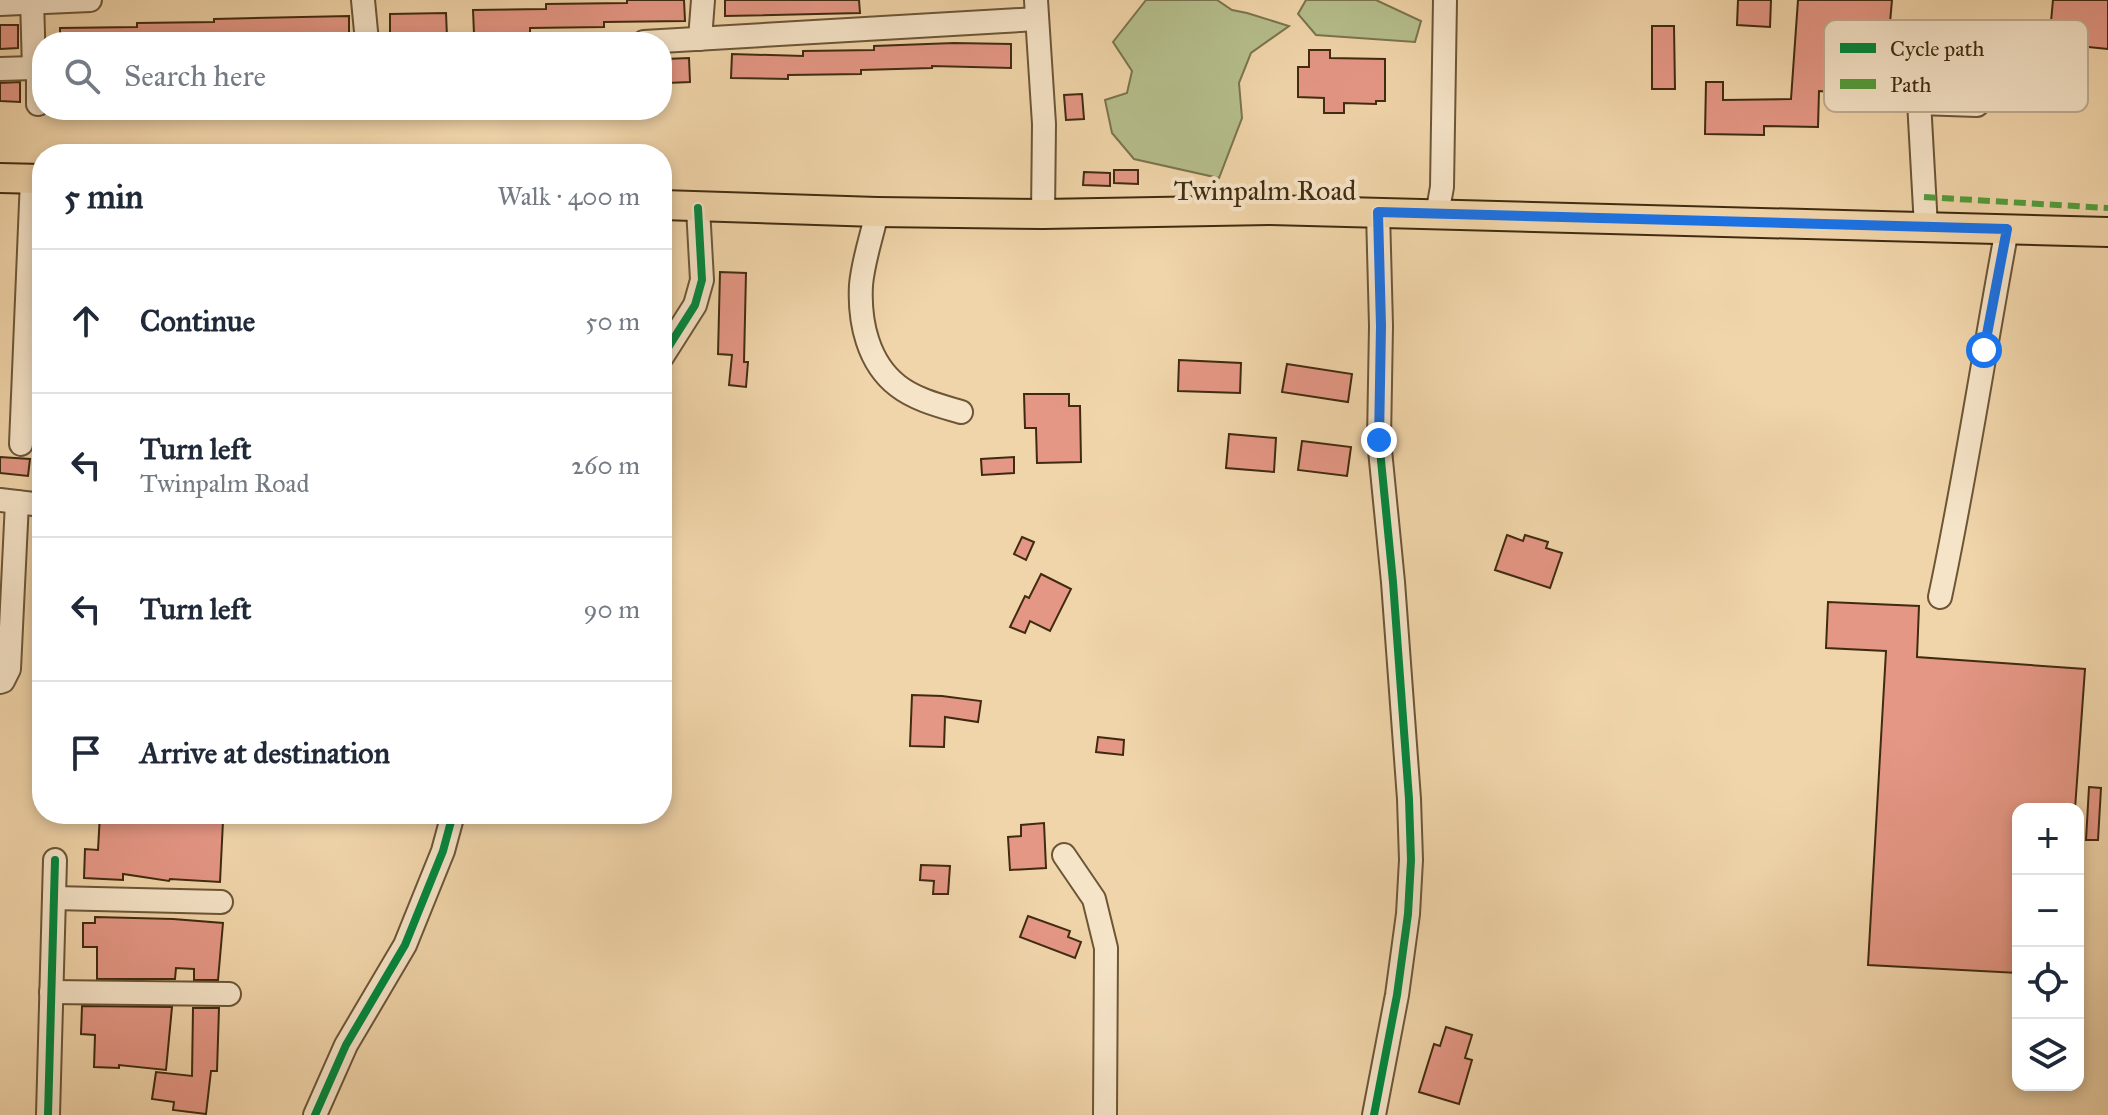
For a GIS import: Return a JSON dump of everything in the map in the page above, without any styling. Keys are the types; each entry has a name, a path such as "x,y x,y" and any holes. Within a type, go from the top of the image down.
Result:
{"main road":[{"path":"0,178 32,179"},
{"name":"Twinpalm Road","path":"672,206 1043,214 1269,210 2108,232"}],"street":[{"path":"0,4 90,0"},
{"path":"363,0 366,32"},
{"path":"700,39 703,0"},
{"path":"1437,215 1442,187 1445,0"},
{"path":"32,1 35,32"},
{"path":"672,40 1036,10 1044,124 1043,214"},
{"path":"0,69 32,72"},
{"path":"1920,112 1926,227"},
{"path":"672,341 695,305 702,280 698,208"},
{"path":"877,212 861,287 864,333 877,364 899,387 961,412"},
{"path":"1374,1115 1397,995 1408,914 1411,860 1393,582 1379,440 1381,326 1378,212"},
{"path":"1940,597 2007,229"},
{"path":"21,444 32,262"},
{"path":"0,682 9,669 8,501 32,504"},
{"path":"315,1115 346,1045 405,945 443,851 450,824"},
{"path":"1064,855 1094,899 1106,948 1105,1115"},
{"path":"48,1115 55,860"},
{"path":"54,898 221,902"},
{"path":"51,992 229,994"}],"green space":[{"path":"1146,0 1217,0 1232,10 1289,26 1251,53 1239,83 1242,118 1219,178 1134,159 1112,133 1105,100 1127,93 1132,71 1113,42"},
{"path":"1306,0 1376,0 1421,21 1415,42 1316,35 1298,14"}],"building":[{"path":"627,0 684,0 685,21 604,22 604,27 474,32 473,10 546,9 546,4 627,3"},
{"path":"725,0 859,0 860,13 725,16"},
{"path":"1738,0 1771,0 1770,27 1737,25"},
{"path":"1798,0 1892,0 1890,20 1824,20 1824,91 1819,91 1818,127 1764,126 1764,135 1705,134 1706,82 1723,82 1723,100 1791,99"},
{"path":"2053,0 2108,0 2108,49 2088,47 2088,20 2051,20"},
{"path":"446,13 447,32 390,32 390,14"},
{"path":"349,16 349,32 60,32 60,28 137,27 137,23 214,22 214,19"},
{"path":"0,25 18,25 18,48 0,49"},
{"path":"1652,26 1674,26 1675,89 1652,89"},
{"path":"1011,44 1011,68 932,66 861,70 861,74 788,75 788,79 731,78 732,54 803,56 803,51 874,50 874,46"},
{"path":"1309,50 1330,50 1330,58 1385,59 1385,101 1376,101 1376,104 1344,103 1344,113 1324,113 1324,98 1298,97 1298,67 1309,67"},
{"path":"689,58 690,82 672,83 672,59"},
{"path":"20,82 20,102 0,101 0,83"},
{"path":"1082,94 1084,119 1066,120 1064,95"},
{"path":"1114,170 1138,170 1138,184 1114,183"},
{"path":"1084,172 1110,173 1110,186 1083,185"},
{"path":"720,272 746,273 746,387 729,385 732,355 718,354"},
{"path":"1179,360 1241,363 1240,393 1178,391"},
{"path":"1287,364 1352,374 1348,402 1282,392"},
{"path":"1024,394 1069,394 1069,406 1080,406 1081,462 1037,463 1036,428 1025,428"},
{"path":"1229,434 1276,438 1274,472 1226,468"},
{"path":"1302,441 1351,447 1347,476 1298,470"},
{"path":"0,457 30,459 28,476 0,473"},
{"path":"1014,457 1014,473 982,475 981,459"},
{"path":"1507,535 1523,541 1525,535 1548,542 1546,548 1562,553 1550,588 1495,570"},
{"path":"1022,537 1034,542 1026,560 1014,554"},
{"path":"1041,574 1071,589 1050,631 1030,621 1025,633 1010,627 1025,596 1029,598"},
{"path":"1828,602 1919,606 1917,657 2085,669 2075,803 2012,803 2012,973 1868,965 1886,651 1826,648"},
{"path":"912,695 981,701 978,722 945,717 944,747 910,746"},
{"path":"1098,737 1124,740 1123,755 1096,752"},
{"path":"2089,787 2101,788 2098,840 2086,840"},
{"path":"1044,823 1046,868 1010,870 1008,837 1021,836 1021,825"},
{"path":"99,824 223,824 220,882 169,881 123,874 123,880 84,878 85,849 98,850"},
{"path":"921,865 950,866 948,894 933,894 934,881 920,880"},
{"path":"1028,916 1070,931 1068,937 1081,942 1075,958 1020,937"},
{"path":"95,917 223,923 218,980 194,980 194,969 176,968 175,979 97,979 97,947 83,947 83,923 95,923"},
{"path":"82,1006 172,1007 166,1070 119,1065 119,1068 94,1067 95,1035 81,1034"},
{"path":"193,1008 219,1008 217,1071 211,1071 206,1114 173,1110 174,1102 152,1099 156,1072 192,1076"},
{"path":"1446,1027 1472,1035 1465,1058 1472,1060 1459,1104 1419,1092 1434,1044 1440,1046"}],"marked path":[{"path":"1924,197 2108,208"}],"cycle path":[{"path":"672,341 695,305 702,280 698,208"},
{"path":"1374,1115 1397,995 1408,914 1411,860 1393,582 1379,440 1381,326 1378,212"},
{"path":"315,1115 346,1045 405,945 443,851 450,824"},
{"path":"48,1115 55,860"}],"route":[{"path":"1379,440 1381,326 1378,212 2007,229 1984,350"}]}
